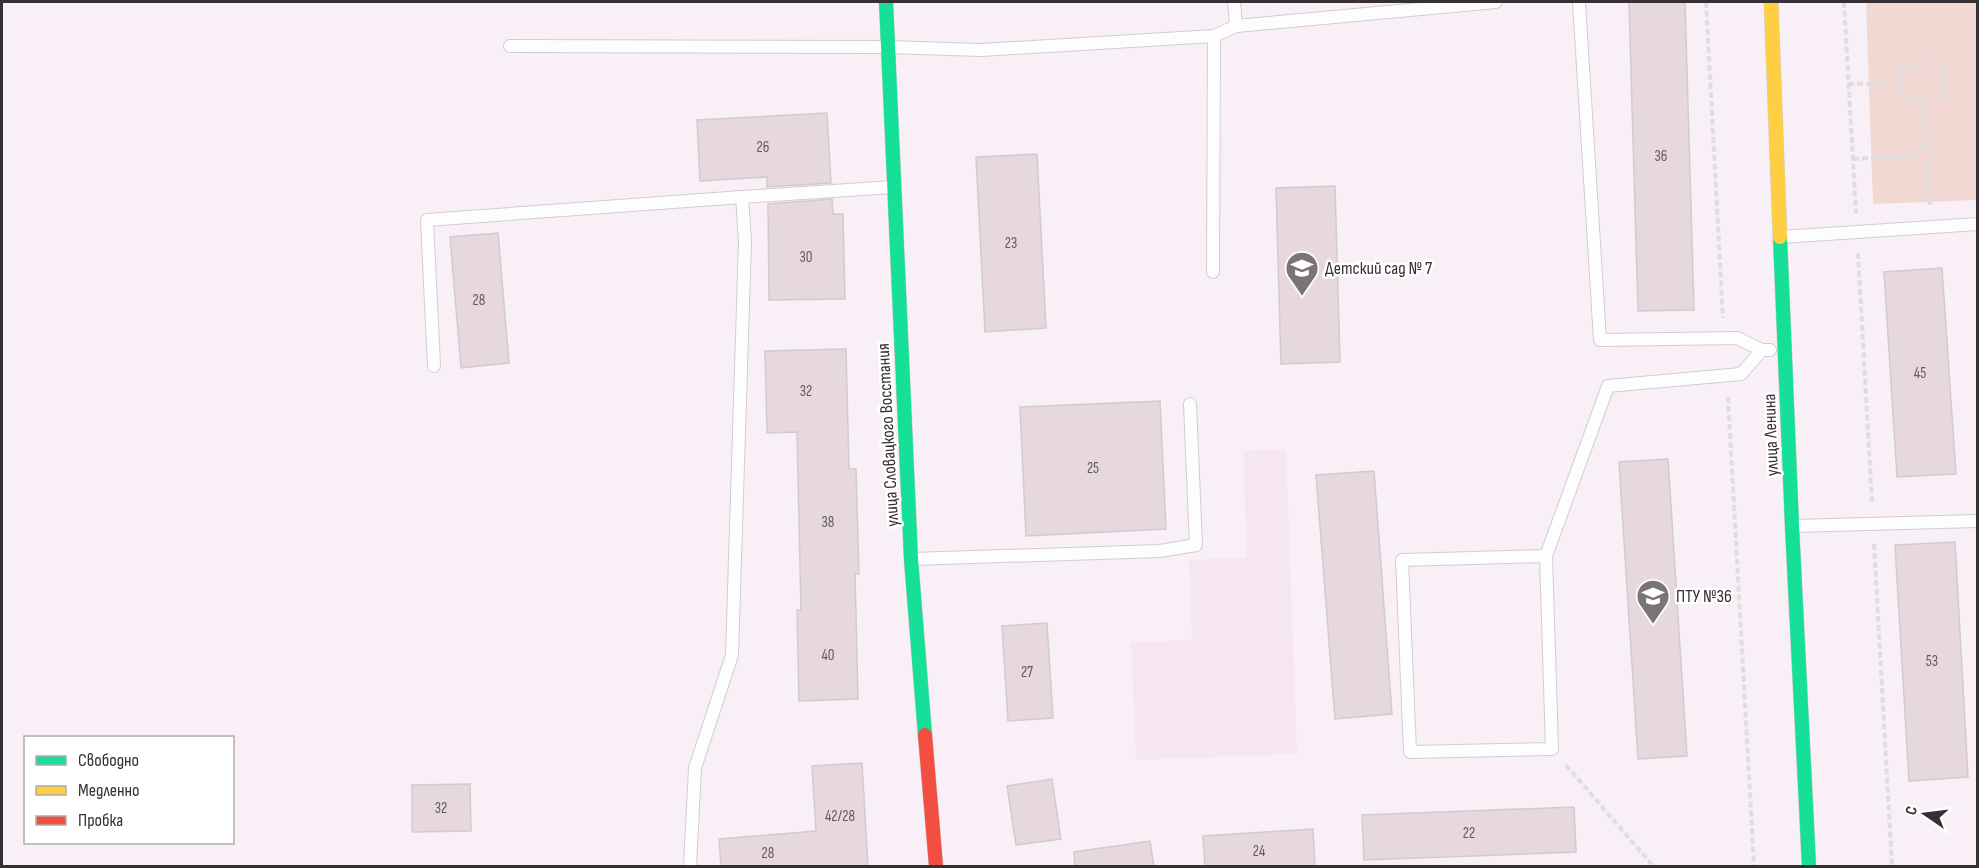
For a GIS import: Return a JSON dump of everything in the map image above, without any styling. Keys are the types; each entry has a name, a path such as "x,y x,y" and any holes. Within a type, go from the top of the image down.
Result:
{"street":[{"name":"улица Словацкого Восстания","path":"886,2 911,560 936,867"},
{"name":"улица Ленина","path":"1771,2 1792,526 1809,867"}],"lane":[{"path":"1234,2 1236,26"},
{"path":"510,46 888,47 981,50 1214,36 1236,26 1496,2"},
{"path":"1579,2 1600,340 1737,338 1762,350 1786,351"},
{"path":"1214,36 1214,272"},
{"path":"434,366 427,220 895,187"},
{"path":"690,867 695,768 732,655 745,241 742,197"},
{"path":"1780,237 1977,224"},
{"path":"1546,556 1401,560 1410,752 1552,749 1546,556 1608,386 1741,374 1762,350"},
{"path":"911,560 1160,551 1196,545 1190,404"},
{"path":"1792,526 1977,521"}],"path":[{"path":"1706,2 1725,338"},
{"path":"1844,2 1856,218"},
{"path":"1942,63 1944,98 1902,100 1901,83 1900,64 1942,63"},
{"path":"1848,84 1901,83"},
{"path":"1924,99 1925,146"},
{"path":"1925,146 1933,148 1935,154 1930,163 1919,161 1917,156 1918,150 1925,146"},
{"path":"1852,159 1917,156"},
{"path":"1926,163 1932,227"},
{"path":"1858,253 1892,867"},
{"path":"1727,375 1754,867"},
{"path":"1552,749 1653,867"}],"shaded area":[{"path":"1866,2 1977,2 1977,200 1873,204"},
{"path":"1286,449 1297,754 1136,760 1131,642 1192,640 1189,560 1247,557 1243,451"}],"building":[{"path":"1629,2 1685,2 1694,310 1638,311"},
{"path":"827,113 831,183 767,187 767,177 700,181 697,120"},
{"path":"1037,154 1046,328 985,332 976,157"},
{"path":"1335,186 1340,362 1281,364 1276,188"},
{"path":"832,199 833,214 843,214 845,299 769,300 768,204"},
{"path":"498,233 509,363 461,368 450,237"},
{"path":"1942,268 1956,474 1897,477 1884,272"},
{"path":"846,349 849,469 856,469 859,574 855,574 858,699 799,701 797,610 801,610 797,432 767,433 765,351"},
{"path":"1160,401 1166,529 1026,536 1020,407"},
{"path":"1668,459 1687,756 1638,759 1619,462"},
{"path":"1374,471 1392,714 1335,719 1316,475"},
{"path":"1955,542 1968,777 1909,781 1895,545"},
{"path":"1047,623 1053,718 1008,721 1002,626"},
{"path":"862,763 868,867 721,867 719,839 816,831 812,766"},
{"path":"1052,779 1061,839 1016,845 1007,786"},
{"path":"470,784 471,831 412,832 412,785"},
{"path":"1574,807 1576,852 1364,860 1362,815"},
{"path":"1313,829 1315,867 1205,867 1203,836"},
{"path":"1150,841 1154,867 1075,867 1074,852"}],"traffic: fast":[{"path":"886,2 911,559 925,735"},
{"path":"1780,237 1809,866"}],"traffic: slow":[{"path":"1771,2 1780,237"}],"traffic: jam":[{"path":"925,735 936,866"}],"place":[{"name":"Детский сад № 7","path":"1302,297"},
{"name":"ПТУ №36","path":"1653,625"}]}
